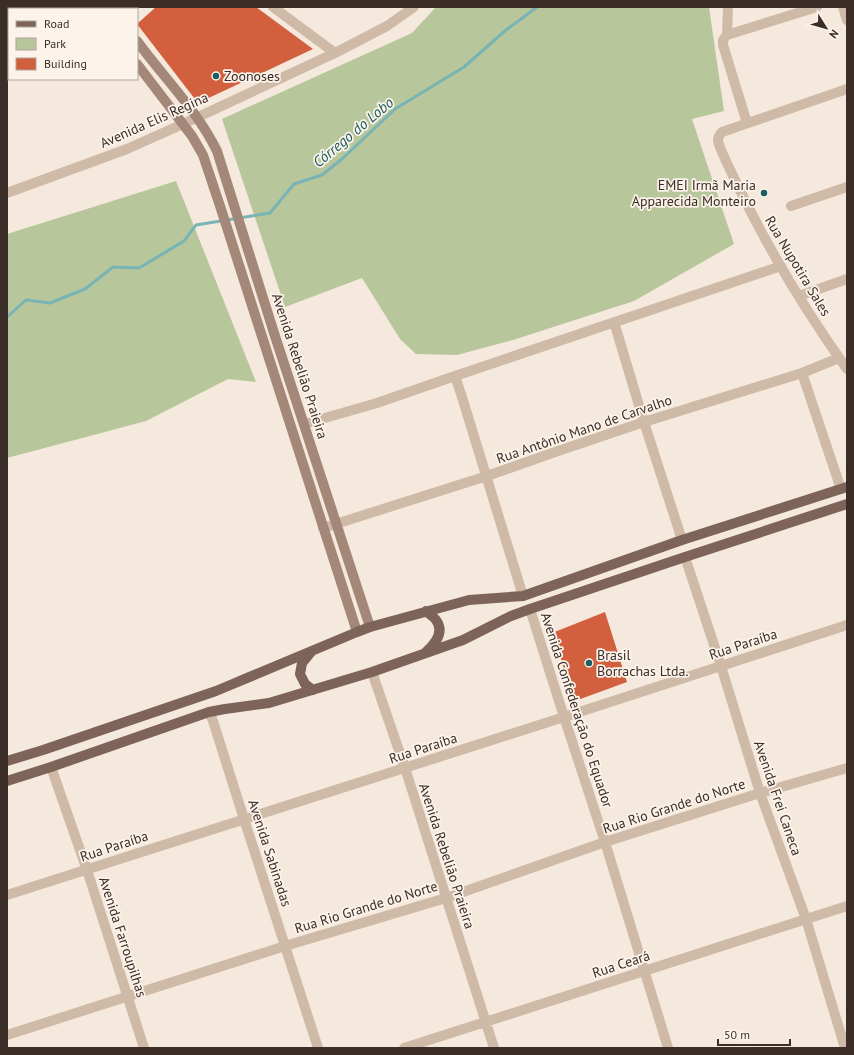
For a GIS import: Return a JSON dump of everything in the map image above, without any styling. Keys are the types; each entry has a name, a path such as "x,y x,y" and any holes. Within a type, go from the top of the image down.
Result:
{"main road":[{"path":"7,761 216,691 370,627 469,600 523,596 682,540 844,488"},
{"path":"7,781 209,712 269,703 372,672 463,640 511,616 530,609 684,556 847,504"},
{"path":"425,654 437,640 439,634 439,627 436,620 426,611"},
{"path":"312,650 302,663 300,674 305,684 313,690"}],"street":[{"path":"273,7 335,53"},
{"name":"Avenida Elis Regina","path":"7,192 127,149 183,124 335,53 387,26 414,7"},
{"path":"727,35 728,7"},
{"path":"817,7 727,35 723,40 723,45 747,123 847,89"},
{"path":"843,7 847,20"},
{"name":"Avenida Rebelião Praieira","path":"138,42 207,130 217,151 370,627"},
{"name":"Avenida Rebelião Praieira","path":"138,65 192,136 202,155 223,214 356,632"},
{"path":"160,94 172,84"},
{"name":"Rua Nupotira Sales","path":"747,123 722,132 718,141 722,152 754,220 799,296 847,369"},
{"path":"791,206 847,187"},
{"path":"304,424 377,404 455,376 781,266"},
{"path":"799,296 847,279"},
{"path":"614,322 682,540"},
{"name":"Rua Antônio Mano de Carvalho","path":"323,528 486,476 644,422 802,373 840,358"},
{"path":"802,373 844,488"},
{"path":"455,376 523,596"},
{"path":"295,442 308,438"},
{"name":"Avenida Frei Caneca","path":"684,556 721,666 760,793 806,919 844,1047"},
{"name":"Avenida Confederação do Equador","path":"530,609 605,842 668,1048"},
{"name":"Rua Paraíba","path":"7,895 847,625"},
{"name":"Avenida Rebelião Praieira","path":"372,672 494,1048"},
{"name":"Avenida Sabinadas","path":"209,712 318,1048"},
{"name":"Avenida Farroupilhas","path":"51,767 87,870 144,1048"},
{"name":"Rua Rio Grande do Norte","path":"7,1035 285,946 446,898 605,842 760,793 847,768"},
{"name":"Rua Ceará","path":"404,1048 486,1023 847,906"}],"green space":[{"path":"436,7 709,7 724,111 692,119 734,244 634,301 516,339 457,355 416,354 400,339 362,278 285,307 222,119 412,33"},
{"path":"176,181 256,382 228,379 146,421 7,458 7,234"}],"building":[{"name":"Zoonoses","path":"156,7 256,7 313,49 198,103 138,25 138,23"},
{"path":"605,612 627,682 575,701 552,633"}],"waterway":[{"name":"Córrego do Lobo","path":"7,317 26,300 50,303 85,289 113,267 139,268 184,241 196,225 270,213 294,184 322,175 342,159 395,109 464,67 506,30 537,7"}],"place":[{"name":"Zoonoses","path":"216,76"},
{"name":"EMEI Irmã Maria Apparecida Monteiro","path":"764,193"},
{"name":"Brasil Borrachas Ltda.","path":"589,663"}]}
